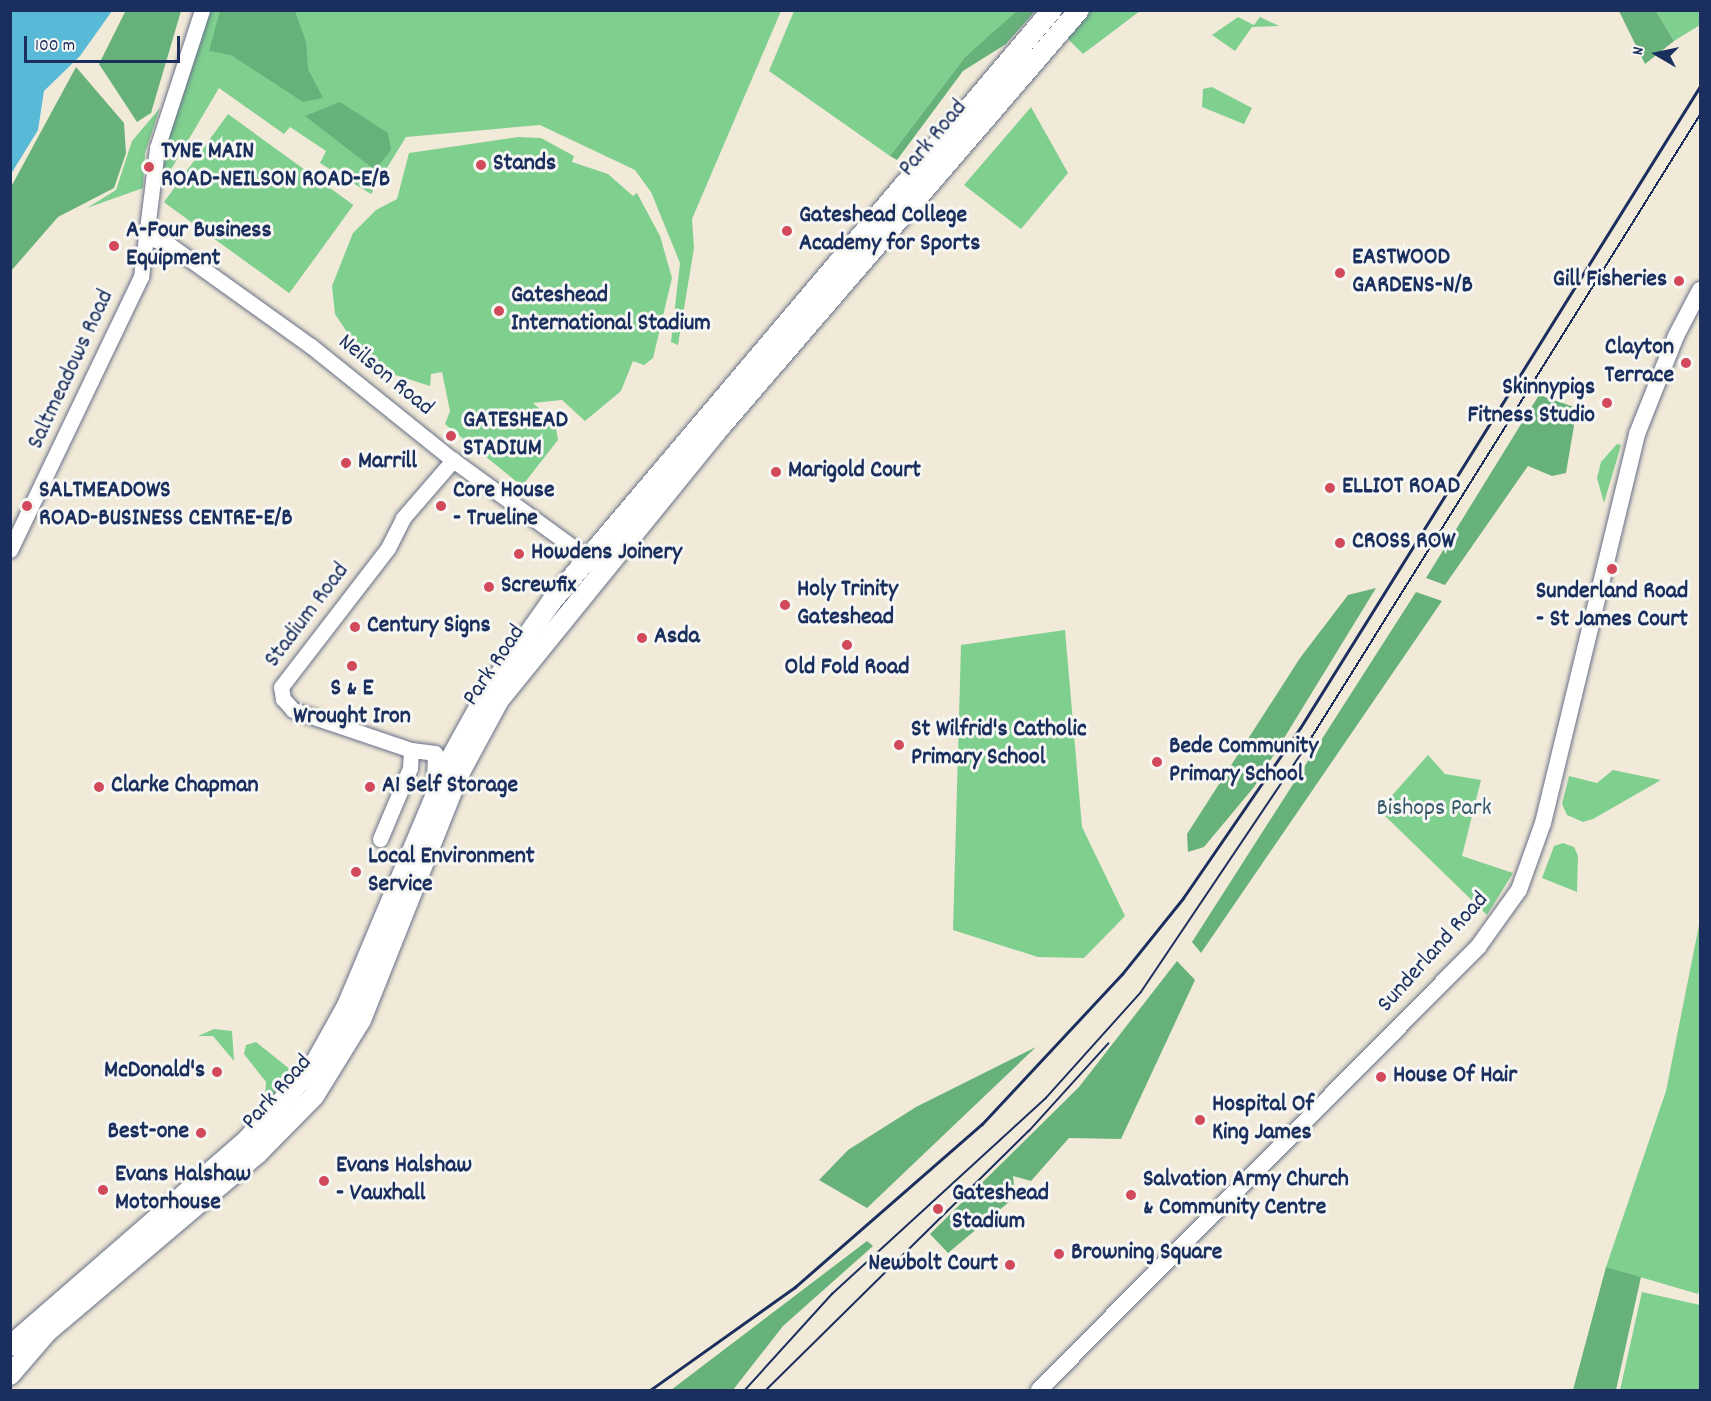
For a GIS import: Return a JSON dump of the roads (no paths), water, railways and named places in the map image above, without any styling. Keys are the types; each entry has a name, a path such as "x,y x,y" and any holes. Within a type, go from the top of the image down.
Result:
{"highway":[{"name":"Park Road","path":"11,1374 46,1332 292,1120 332,1073 434,798 487,693 866,244 1052,10"},
{"name":"Park Road","path":"866,244 1079,10"},
{"name":"Park Road","path":"10,1346 276,1111 313,1067 367,979 459,774 499,700 595,563"}],"main road":[{"name":"Sunderland Road","path":"1039,1390 1471,955 1519,891 1549,800 1637,434 1676,336 1701,290"}],"street":[{"name":"Saltmeadows Road","path":"10,550 141,277 149,238 157,148 202,10"},
{"name":"Neilson Road","path":"149,238 167,243 311,346 453,460 595,563"},
{"name":"Stadium Road","path":"411,750 293,710 283,699 281,687 388,548 403,518 453,460"},
{"path":"380,839 410,768 411,750 435,753 434,798"}],"water":[{"path":"11,10 112,11 80,56 44,91 38,130 11,174"}],"tram line":[{"path":"745,1390 832,1294 1046,1098 1141,992 1305,748 1700,115"},
{"path":"766,1390 1029,1131 1108,1044"}],"railway":[{"path":"650,1390 795,1287 982,1124 1122,974 1183,898 1300,728 1700,86"}],"place":[{"name":"Stands","path":"481,165"},
{"name":"TYNE MAIN ROAD-NEILSON ROAD-E/B","path":"149,167"},
{"name":"Gateshead College Academy for Sports","path":"787,231"},
{"name":"A-Four Business Equipment","path":"114,246"},
{"name":"EASTWOOD GARDENS-N/B","path":"1340,273"},
{"name":"Gill Fisheries","path":"1679,281"},
{"name":"Gateshead International Stadium","path":"499,311"},
{"name":"Clayton Terrace","path":"1686,363"},
{"name":"Skinnypigs Fitness Studio","path":"1607,403"},
{"name":"GATESHEAD STADIUM","path":"451,436"},
{"name":"Marrill","path":"346,463"},
{"name":"Marigold Court","path":"776,472"},
{"name":"ELLIOT ROAD","path":"1330,488"},
{"name":"SALTMEADOWS ROAD-BUSINESS CENTRE-E/B","path":"27,506"},
{"name":"Core House - Trueline","path":"441,506"},
{"name":"CROSS ROW","path":"1340,543"},
{"name":"Howdens Joinery","path":"519,554"},
{"name":"Sunderland Road - St James Court","path":"1612,569"},
{"name":"Screwfix","path":"489,587"},
{"name":"Holy Trinity Gateshead","path":"785,605"},
{"name":"Century Signs","path":"355,627"},
{"name":"Asda","path":"642,638"},
{"name":"Old Fold Road","path":"847,645"},
{"name":"S & E Wrought Iron","path":"352,666"},
{"name":"St Wilfrid's Catholic Primary School","path":"899,745"},
{"name":"Bede Community Primary School","path":"1157,762"},
{"name":"Clarke Chapman","path":"99,787"},
{"name":"A1 Self Storage","path":"370,787"},
{"name":"Local Environment Service","path":"356,872"},
{"name":"McDonald's","path":"217,1072"},
{"name":"House Of Hair","path":"1381,1077"},
{"name":"Hospital Of King James","path":"1200,1120"},
{"name":"Best-one","path":"201,1133"},
{"name":"Evans Halshaw - Vauxhall","path":"324,1181"},
{"name":"Evans Halshaw Motorhouse","path":"103,1190"},
{"name":"Salvation Army Church & Community Centre","path":"1131,1195"},
{"name":"Gateshead Stadium","path":"938,1209"},
{"name":"Browning Square","path":"1059,1254"},
{"name":"Newbolt Court","path":"1010,1265"}],"park label":[{"name":"Bishops Park","path":"1434,810"}]}
